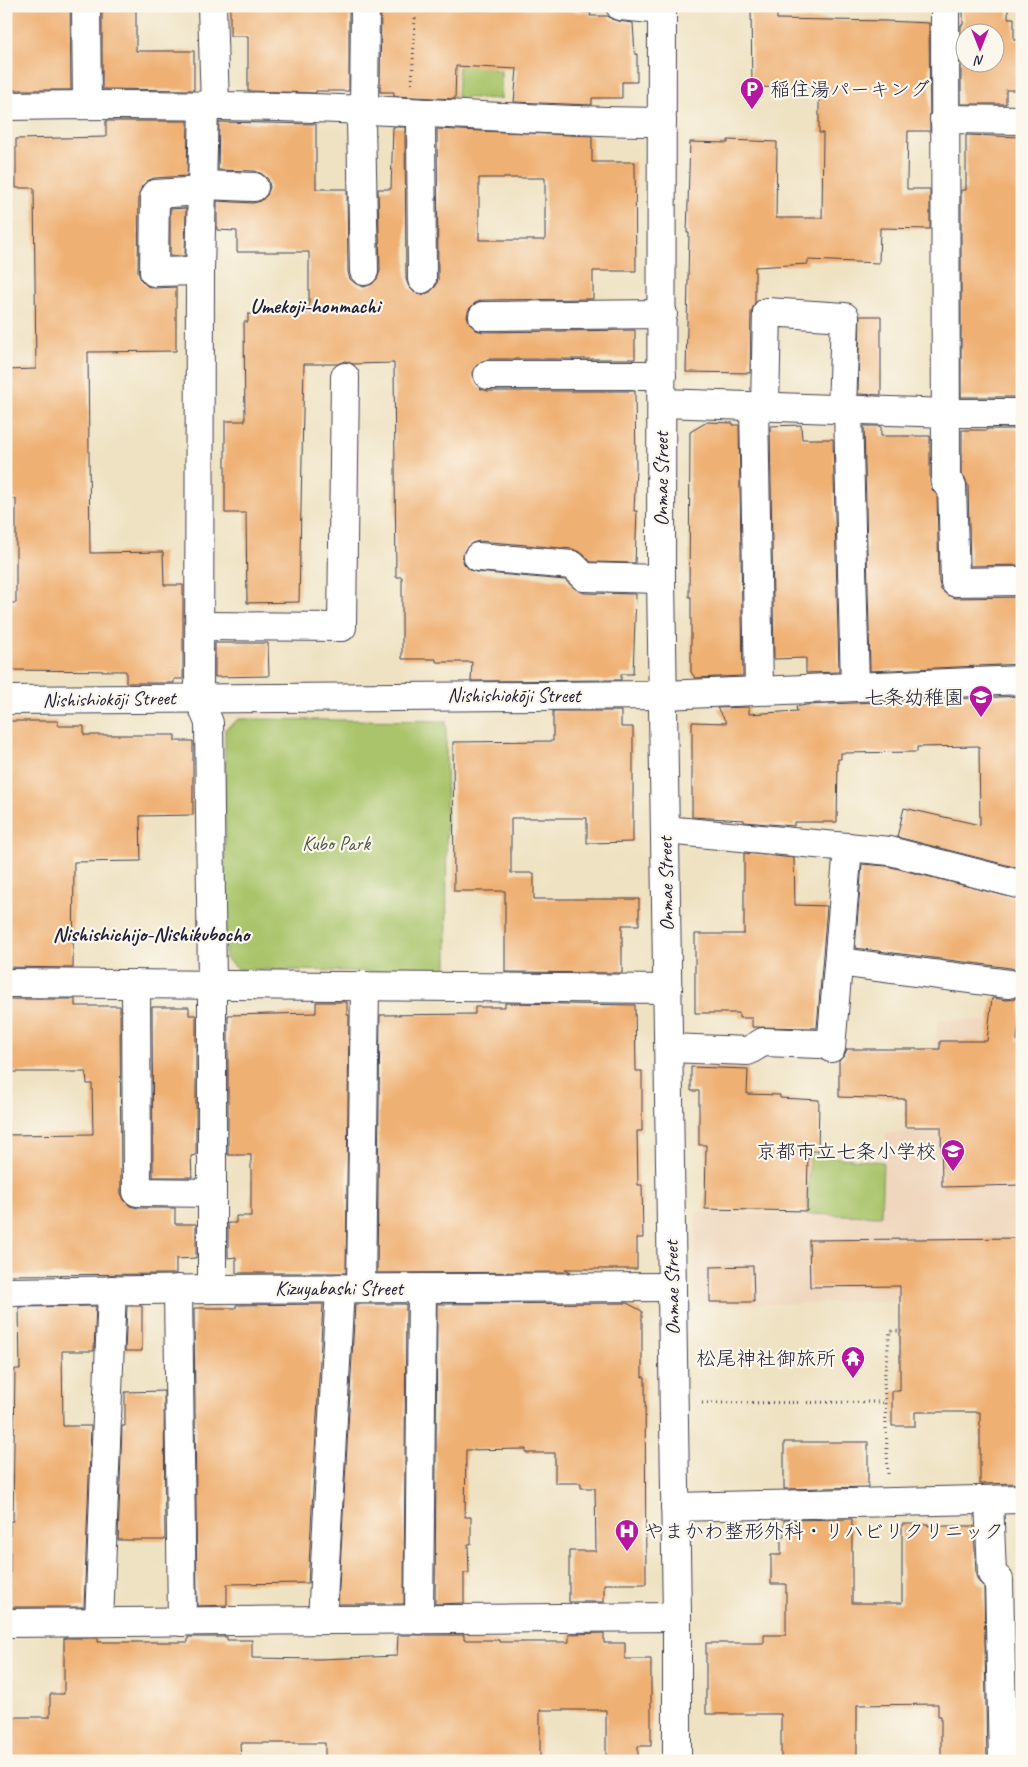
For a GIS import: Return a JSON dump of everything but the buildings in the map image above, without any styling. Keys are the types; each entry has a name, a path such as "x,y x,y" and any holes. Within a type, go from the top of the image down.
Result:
{"street":[{"path":"86,6 87,105"},
{"path":"212,6 209,106 202,188 200,272 199,698 209,723 212,985 212,1289"},
{"path":"364,272 361,120 364,110 366,6"},
{"path":"620,6 662,8"},
{"path":"945,6 946,483 952,486 955,582 1022,581"},
{"name":"Onmae Street","path":"662,8 663,314 661,579 677,1617 677,1761"},
{"path":"6,106 209,106 468,114 531,120 662,122"},
{"path":"416,112 422,279"},
{"path":"944,119 1022,120"},
{"path":"200,272 154,272 154,194 202,188 254,187"},
{"path":"759,690 760,406 767,312 845,316 845,410 855,686"},
{"path":"482,316 663,314"},
{"path":"488,375 662,375"},
{"path":"200,626 342,627 345,377"},
{"path":"662,403 947,413 1022,413"},
{"path":"478,557 572,565 584,577 661,579"},
{"name":"Nishishiokōji Street","path":"6,700 663,694 1022,680"},
{"path":"666,830 890,851 1022,884"},
{"path":"669,1048 748,1051 763,1042 826,1046 838,962 848,847"},
{"path":"838,962 1010,984"},
{"path":"6,983 668,989"},
{"path":"136,984 137,1192 212,1193"},
{"path":"322,1620 351,1288 366,986"},
{"name":"Kizuyabashi Street","path":"6,1292 178,1289 672,1287"},
{"path":"419,1620 422,1288"},
{"path":"178,1289 182,1622"},
{"path":"99,1622 112,1290"},
{"path":"675,1507 1022,1499"},
{"path":"989,1500 992,1574 1010,1580 1003,1761"},
{"path":"6,1623 677,1617"}],"path":[{"path":"415,17 416,112"},
{"path":"889,1502 884,1380 890,1331 902,1331"},
{"path":"674,1403 885,1402"}],"shaded area":[{"name":"京都市立七条小学校","path":"938,1019 1022,1023 1022,1297 694,1306 696,1211 882,1217 886,1133 927,1132"}],"green space":[{"path":"462,6 494,7 492,69 501,71 501,99 457,97"},
{"name":"Kubo Park","path":"239,719 446,721 447,973 238,969 225,958 225,729"},
{"path":"810,1155 883,1162 881,1216 807,1214"}],"place":[{"name":"稲住湯パーキング","path":"752,110"},
{"name":"七条幼稚園","path":"981,718"},
{"name":"京都市立七条小学校","path":"953,1172"},
{"name":"松尾神社御旅所","path":"853,1379"},
{"name":"やまかわ整形外科・リハビリクリニック","path":"627,1552"}],"district":[{"name":"Umekoji-honmachi","path":"315,306"},
{"name":"Nishishichijo-Nishikubocho","path":"151,934"}]}
